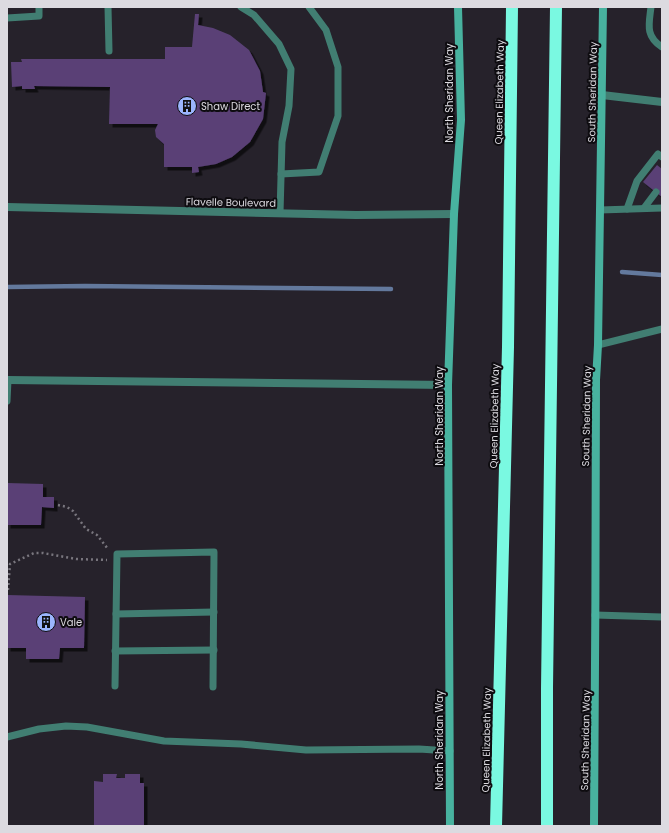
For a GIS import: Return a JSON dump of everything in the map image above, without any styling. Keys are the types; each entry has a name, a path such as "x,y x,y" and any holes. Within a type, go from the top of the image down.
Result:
{"highway":[{"name":"Queen Elizabeth Way","path":"496,826 508,354 512,7"},
{"path":"547,826 547,688 556,7"}],"street":[{"name":"North Sheridan Way","path":"450,826 448,385 454,214 461,120 458,7"},
{"name":"South Sheridan Way","path":"594,826 596,664 596,380 598,345 603,7"},
{"path":"602,95 662,102"},
{"name":"Flavelle Boulevard","path":"7,207 356,215 454,214"},
{"path":"8,380 448,385"}],"lane":[{"path":"7,18 39,16 39,7"},
{"path":"108,7 109,51"},
{"path":"281,174 319,172 338,116 338,67 326,30 309,7"},
{"path":"651,7 649,28 654,42 662,47"},
{"path":"243,8 254,15 279,44 291,69 289,106 282,142 280,213"},
{"path":"628,209 637,182 658,154 662,157"},
{"path":"644,208 656,192"},
{"path":"600,210 662,208"},
{"path":"598,345 662,329"},
{"path":"7,401 8,380"},
{"path":"115,686 116,554 214,552 213,687"},
{"path":"116,614 214,612"},
{"path":"595,615 662,617"},
{"path":"116,651 214,650"},
{"path":"7,737 39,728 66,726 87,727 164,741 241,744 306,750 419,749 450,751"}],"path":[{"path":"58,505 73,511 86,529 97,535 116,561"},
{"path":"8,590 10,564 34,554 43,553 76,559 116,561"}],"building":[{"name":"Shaw Direct","path":"195,14 199,14 198,25 213,28 230,35 249,50 260,71 263,92 266,93 263,119 250,142 232,157 216,164 198,167 199,172 192,173 192,167 164,167 164,144 156,137 155,130 158,124 109,124 110,87 34,86 35,89 22,89 22,86 12,87 11,62 22,62 21,59 165,59 165,47 192,47"},
{"path":"657,165 662,169 662,197 643,182"},
{"path":"7,483 43,484 43,497 54,497 54,508 42,507 41,525 7,525"},
{"name":"Vale","path":"7,595 85,597 84,648 60,648 59,659 26,659 26,648 7,648"},
{"path":"103,774 117,774 116,778 125,778 125,774 140,774 140,783 144,783 144,826 94,826 94,781 103,782"}],"waterway":[{"path":"622,272 662,275"},
{"path":"7,287 85,286 391,289"}],"place":[{"name":"Shaw Direct","path":"187,106"},
{"name":"Vale","path":"46,622"}]}
